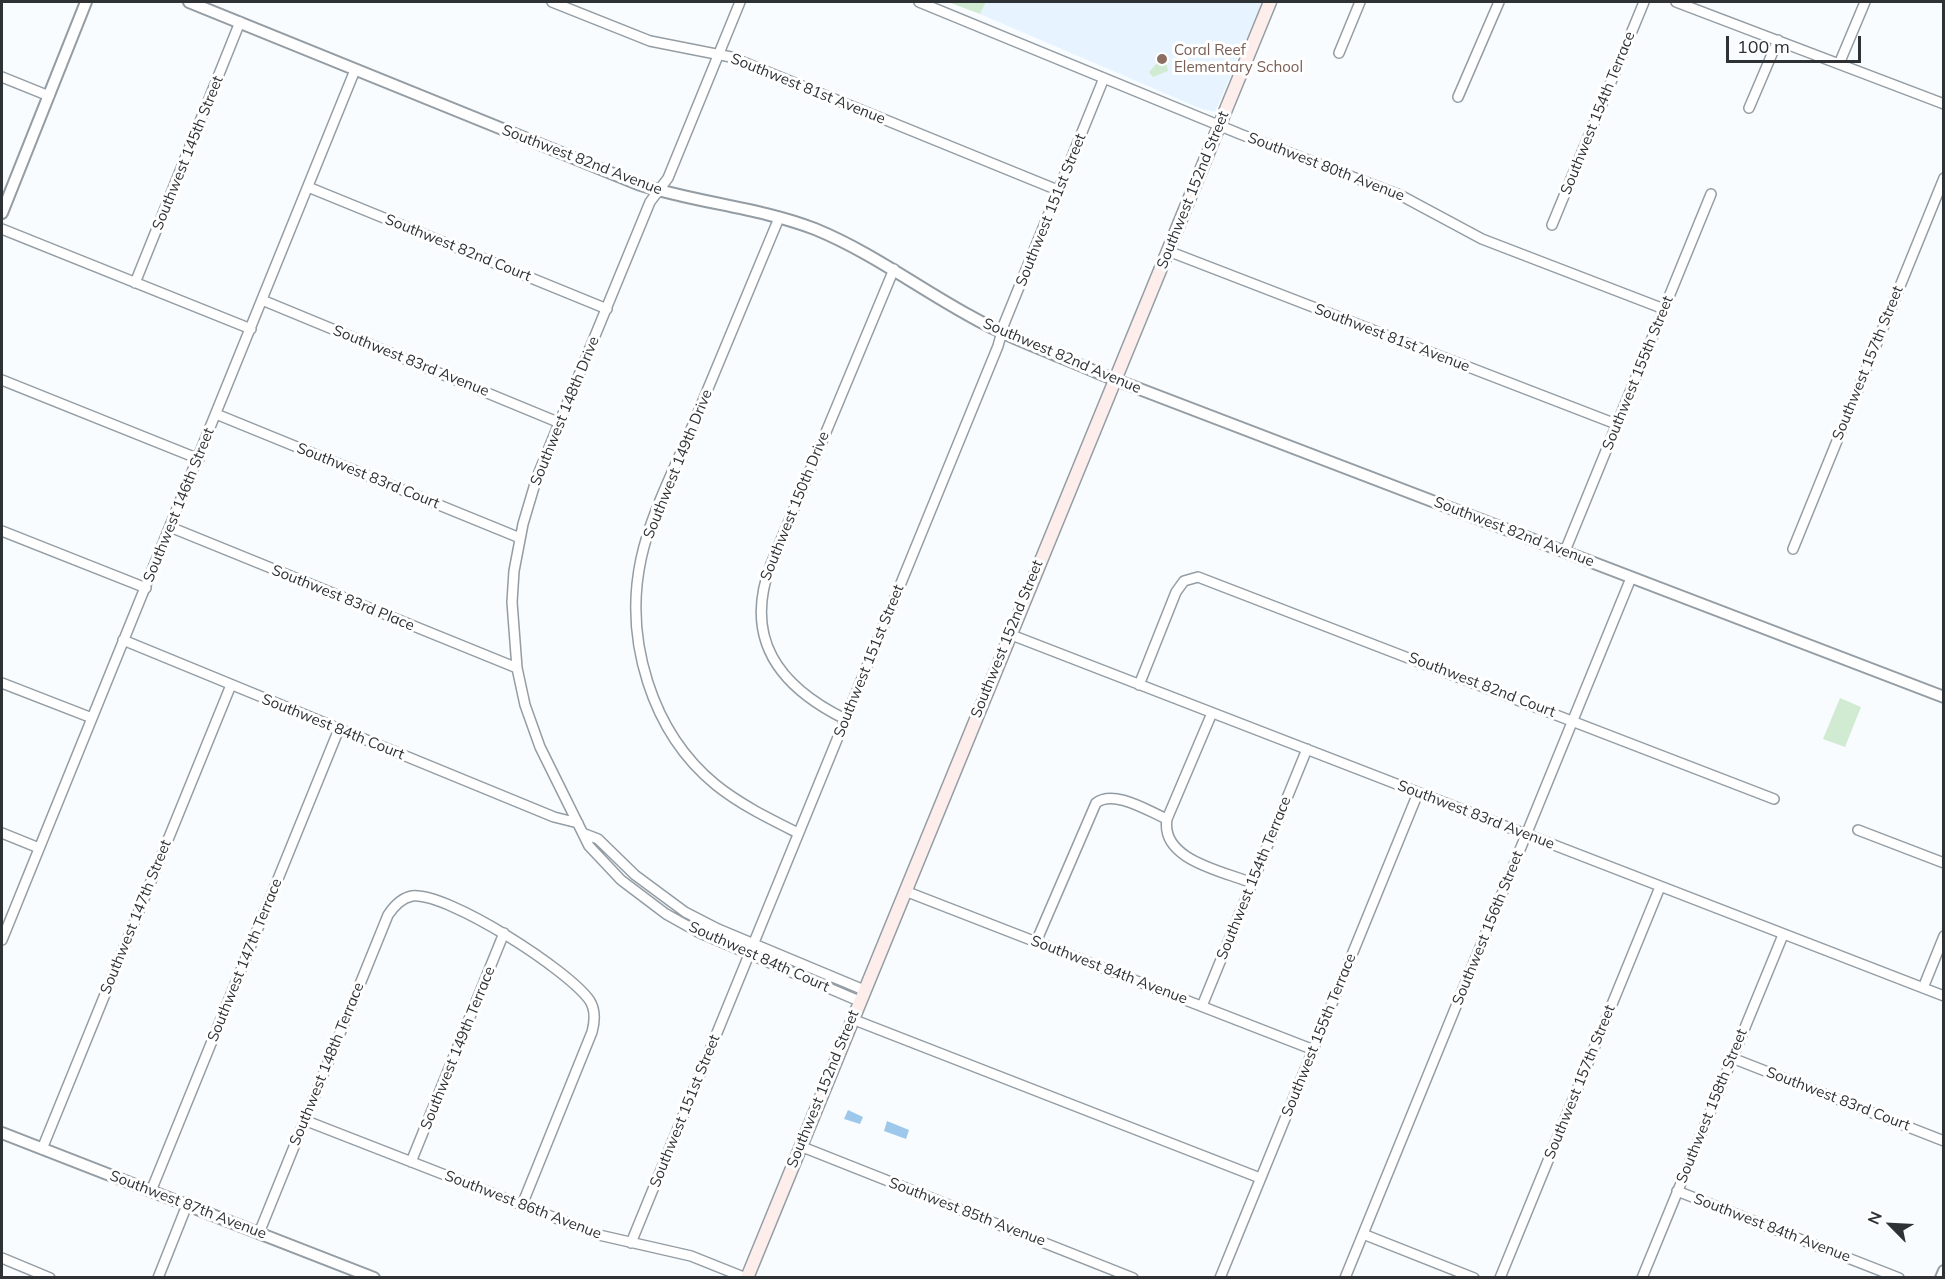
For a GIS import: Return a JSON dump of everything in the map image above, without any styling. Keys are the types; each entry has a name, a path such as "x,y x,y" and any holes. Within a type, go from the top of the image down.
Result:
{"main road":[{"name":"Southwest 152nd Street","path":"746,1278 1270,2"}],"street":[{"path":"2,213 86,2"},
{"name":"Southwest 82nd Avenue","path":"189,2 659,191 779,218 841,240 1001,332 1115,380 1944,697"},
{"name":"Southwest 81st Avenue","path":"552,2 650,41 719,54 742,61 1060,191"},
{"name":"Southwest 148th Drive","path":"585,834 537,739 517,668 512,602 520,538 532,492 560,423 651,202 668,178 740,2"},
{"name":"Southwest 80th Avenue","path":"919,2 1400,195 1482,238 1664,309"},
{"path":"1339,53 1360,2"},
{"path":"1458,97 1499,2"},
{"name":"Southwest 154th Terrace","path":"1552,225 1644,2"},
{"path":"1676,2 1944,104"},
{"path":"1839,64 1865,2"},
{"name":"Southwest 145th Street","path":"135,283 240,22"},
{"path":"1749,108 1778,40"},
{"name":"Southwest 146th Street","path":"2,940 355,70"},
{"path":"2,77 49,96"},
{"name":"Southwest 151st Street","path":"631,1243 998,346 1001,332 1104,78"},
{"name":"Southwest 157th Street","path":"1792,549 1944,178"},
{"name":"Southwest 82nd Court","path":"308,187 607,309"},
{"name":"Southwest 155th Street","path":"1565,551 1712,195"},
{"name":"Southwest 149th Drive","path":"779,218 654,519 639,575 636,617 646,676 662,716 687,754 715,784 798,833"},
{"path":"2,229 251,329"},
{"name":"Southwest 81st Avenue","path":"1168,251 1616,424"},
{"name":"Southwest 150th Drive","path":"845,719 803,695 781,672 765,643 760,603 771,564 894,269"},
{"name":"Southwest 83rd Avenue","path":"262,300 560,423"},
{"path":"2,381 199,459"},
{"name":"Southwest 83rd Court","path":"216,414 520,538"},
{"name":"Southwest 83rd Place","path":"170,527 517,668"},
{"path":"2,531 146,588"},
{"name":"Southwest 82nd Court","path":"1139,685 1176,592 1189,578 1210,580 1774,798"},
{"name":"Southwest 156th Street","path":"1345,1278 1631,578"},
{"name":"Southwest 83rd Avenue","path":"1009,634 1944,996"},
{"name":"Southwest 84th Court","path":"123,640 554,817 578,823"},
{"path":"2,682 92,718"},
{"name":"Southwest 147th Street","path":"42,1149 231,685"},
{"path":"1212,713 1167,819 1166,835 1179,853 1252,883"},
{"name":"Southwest 147th Terrace","path":"151,1191 339,729"},
{"name":"Southwest 154th Terrace","path":"1202,1006 1307,749"},
{"name":"Southwest 155th Terrace","path":"1220,1278 1418,793"},
{"path":"1036,942 1089,813 1100,800 1120,799 1167,819"},
{"path":"1858,830 1944,863"},
{"path":"2,833 39,848"},
{"name":"Southwest 84th Court","path":"585,834 598,839 635,875 684,912 862,995"},
{"name":"Southwest 84th Court","path":"585,834 589,846 597,856 651,904 700,933 748,956 862,995"},
{"name":"Southwest 157th Street","path":"1500,1278 1660,887"},
{"name":"Southwest 84th Avenue","path":"905,891 1314,1050"},
{"name":"Southwest 148th Terrace","path":"259,1233 383,926 392,909 402,900 414,896 427,898 504,933"},
{"path":"504,933 574,986 591,1004 595,1018 592,1032 522,1205"},
{"name":"Southwest 149th Terrace","path":"411,1162 504,933"},
{"name":"Southwest 158th Street","path":"1642,1278 1783,935"},
{"path":"1923,988 1944,936"},
{"path":"852,1019 1260,1178"},
{"name":"Southwest 83rd Court","path":"1732,1058 1944,1141"},
{"name":"Southwest 86th Avenue","path":"304,1120 599,1235 691,1256 746,1278"},
{"name":"Southwest 87th Avenue","path":"2,1133 374,1278"},
{"name":"Southwest 85th Avenue","path":"800,1146 1133,1278"},
{"name":"Southwest 84th Avenue","path":"1677,1191 1899,1278"},
{"path":"158,1278 187,1205"},
{"path":"1363,1234 1474,1278"},
{"path":"2,1258 50,1278"},
{"path":"1941,1278 1944,1271"}],"shaded area":[{"name":"Coral Reef Elementary School","path":"986,2 1262,2 1215,112 1199,108 980,14"}],"green space":[{"path":"948,2 986,2 980,14"},
{"path":"1160,60 1166,61 1168,71 1153,77 1149,72"},
{"path":"1840,698 1861,707 1845,747 1823,739"}],"water":[{"path":"848,1110 863,1117 860,1124 844,1119"},
{"path":"887,1121 909,1130 906,1139 884,1131"}],"place":[{"name":"Coral Reef Elementary School","path":"1162,59"}]}
